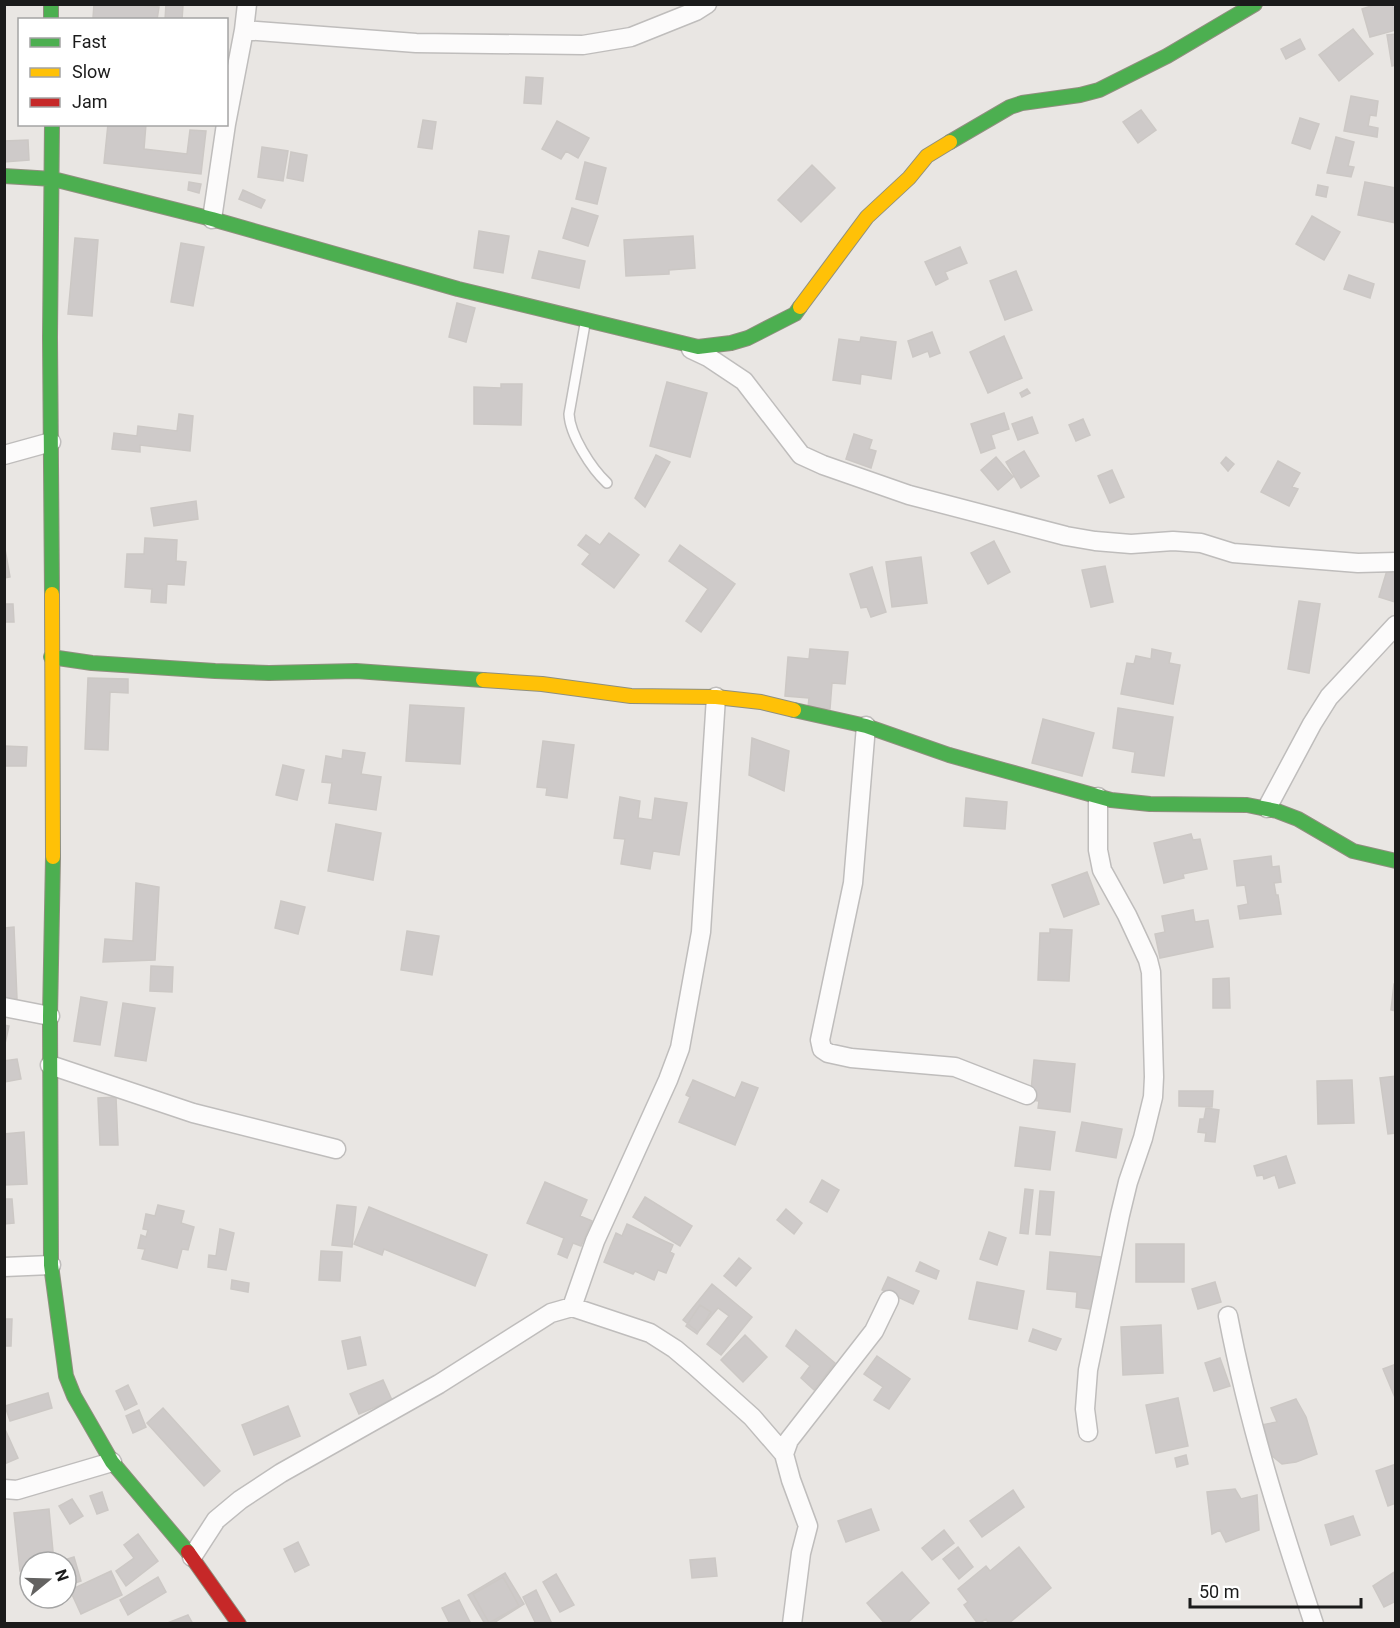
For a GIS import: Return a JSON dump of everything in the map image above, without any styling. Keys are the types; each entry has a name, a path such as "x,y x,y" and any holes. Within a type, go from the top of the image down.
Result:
{"street":[{"path":"228,114 247,4"},
{"path":"244,30 416,43 583,45 631,36 696,11 707,4"},
{"path":"4,176 53,179 212,219 458,289 676,343 698,347 731,343 748,338 786,320 803,305 867,218 909,178 927,156 1010,106 1098,90 1167,56 1244,7"},
{"path":"52,126 50,337 53,562 51,1265 66,1376 74,1396 112,1462 192,1557 239,1623"},
{"path":"212,219 226,126"},
{"path":"676,343 708,357 744,381 801,455 909,495 1066,536 1095,541 1131,544 1173,541 1201,543 1233,553 1358,563 1395,562"},
{"path":"4,455 51,442"},
{"path":"1267,808 1312,724 1329,698 1395,625"},
{"path":"51,657 93,663 270,673 356,671 542,684 631,696 716,697 761,702 866,726 949,755 1133,805 1267,808 1301,821 1361,855 1395,861"},
{"path":"572,1307 595,1241 668,1080 680,1047 701,932 716,697"},
{"path":"866,726 853,883 822,1029 821,1046 828,1053 851,1058 955,1067 1027,1095"},
{"path":"1088,1432 1085,1409 1088,1371 1126,1193 1150,1107 1154,1077 1151,972 1148,960 1127,915 1102,870 1098,850 1098,797"},
{"path":"4,1007 50,1016"},
{"path":"50,1065 193,1113 336,1149"},
{"path":"4,1267 51,1265"},
{"path":"784,1454 789,1440 874,1331 889,1300"},
{"path":"192,1557 216,1520 240,1500 281,1473 439,1384 551,1313 572,1307 650,1333 675,1349 752,1417 784,1454 808,1526 801,1553 792,1623"},
{"path":"1228,1316 1239,1371 1270,1490 1314,1623"},
{"path":"4,1489 17,1490 112,1462"}],"lane":[{"path":"585,320 569,422 578,442 607,483"}],"building":[{"path":"94,4 159,7 157,18 93,18"},
{"path":"166,4 183,5 182,18 165,18"},
{"path":"1377,4 1392,4 1396,16 1396,30 1370,37 1362,9"},
{"path":"1353,29 1373,54 1339,81 1319,55"},
{"path":"1396,34 1396,65 1392,66 1387,35"},
{"path":"1300,39 1305,49 1286,59 1281,49"},
{"path":"526,77 543,78 541,104 524,103"},
{"path":"1351,96 1378,101 1376,116 1370,115 1368,126 1378,128 1377,137 1344,131"},
{"path":"1141,110 1156,130 1138,143 1123,122"},
{"path":"1300,118 1319,124 1310,149 1292,143"},
{"path":"423,120 436,122 432,149 418,147"},
{"path":"557,121 589,138 578,158 566,151 561,159 542,149"},
{"path":"108,126 146,126 144,149 187,154 190,130 206,131 201,174 104,163"},
{"path":"1336,137 1354,142 1348,166 1354,167 1351,177 1327,173"},
{"path":"28,140 29,160 4,162 4,141"},
{"path":"262,147 288,151 283,181 258,177"},
{"path":"291,152 307,155 303,181 287,178"},
{"path":"585,162 606,168 597,204 576,199"},
{"path":"812,165 835,188 801,222 778,200"},
{"path":"189,182 201,184 199,193 188,190"},
{"path":"1365,182 1396,188 1396,223 1358,215"},
{"path":"1318,185 1328,187 1326,197 1316,195"},
{"path":"243,190 265,200 261,208 239,199"},
{"path":"572,208 598,216 588,246 563,238"},
{"path":"1312,216 1340,232 1324,260 1296,244"},
{"path":"479,231 509,236 503,273 474,268"},
{"path":"693,236 695,268 669,270 669,274 626,276 624,240"},
{"path":"75,238 98,240 92,316 68,314"},
{"path":"181,243 204,247 193,306 171,302"},
{"path":"960,247 967,263 945,272 948,279 936,285 925,262"},
{"path":"539,251 585,261 579,288 532,278"},
{"path":"1016,271 1032,310 1005,320 990,281"},
{"path":"1349,275 1374,284 1370,298 1344,289"},
{"path":"457,303 475,308 466,342 449,337"},
{"path":"932,332 940,353 930,357 928,351 913,357 908,341"},
{"path":"1004,336 1022,378 988,393 970,352"},
{"path":"861,337 896,342 891,379 861,374 860,384 833,380 839,339 860,342"},
{"path":"667,382 707,393 690,457 650,446"},
{"path":"501,384 522,384 521,425 474,424 474,387 501,388"},
{"path":"1027,389 1030,393 1022,397 1020,393"},
{"path":"1004,413 1009,429 991,435 995,448 981,453 971,424"},
{"path":"179,414 193,416 190,451 140,445 140,452 112,449 114,433 137,436 138,426 177,431"},
{"path":"1032,417 1038,433 1018,440 1012,424"},
{"path":"1083,419 1090,435 1076,441 1069,425"},
{"path":"854,434 872,440 869,449 876,451 871,468 846,459"},
{"path":"1024,451 1039,476 1021,488 1006,462"},
{"path":"656,455 670,462 645,507 635,498"},
{"path":"996,457 1013,477 998,490 981,470"},
{"path":"1226,457 1234,464 1228,471 1221,463"},
{"path":"1278,461 1300,473 1292,487 1298,489 1289,506 1261,492"},
{"path":"1112,470 1124,497 1110,503 1098,476"},
{"path":"196,501 198,519 154,526 151,508"},
{"path":"609,533 639,555 614,588 582,564 590,554 578,545 586,535 600,545"},
{"path":"145,538 177,540 176,561 186,562 184,585 167,584 166,603 151,602 152,589 125,587 127,554 144,554"},
{"path":"994,541 1010,572 988,584 971,553"},
{"path":"680,545 735,584 701,632 686,621 708,589 669,561"},
{"path":"4,550 10,577 4,578"},
{"path":"921,557 927,603 892,607 886,562"},
{"path":"1105,566 1113,602 1091,607 1082,570"},
{"path":"872,567 886,612 871,617 867,607 861,608 850,574"},
{"path":"1388,567 1396,569 1395,602 1379,597"},
{"path":"1299,601 1320,604 1309,673 1288,669"},
{"path":"4,604 13,604 14,622 4,622"},
{"path":"810,649 848,652 845,684 832,683 830,709 808,707 809,698 785,696 788,657 809,659"},
{"path":"1152,649 1171,653 1169,663 1180,665 1173,704 1121,694 1127,663 1134,664 1136,656 1151,659"},
{"path":"88,678 128,679 128,693 110,692 108,750 85,749"},
{"path":"410,705 464,708 460,764 406,761"},
{"path":"1118,708 1173,717 1164,776 1132,772 1135,752 1113,748"},
{"path":"1043,719 1094,733 1082,776 1032,763"},
{"path":"752,738 789,751 784,791 749,775"},
{"path":"543,741 574,745 567,798 546,795 547,788 537,787"},
{"path":"4,746 27,747 26,766 4,766"},
{"path":"343,750 365,753 361,774 381,777 376,810 329,803 332,783 322,782 326,756 342,759"},
{"path":"283,765 304,770 297,800 276,795"},
{"path":"620,797 640,801 638,818 652,820 655,798 687,803 679,855 653,851 650,869 621,864 625,839 614,838"},
{"path":"966,798 1007,802 1005,829 964,826"},
{"path":"336,824 381,833 373,880 328,871"},
{"path":"1191,834 1193,840 1200,839 1207,869 1183,874 1184,878 1164,883 1154,843"},
{"path":"1271,856 1272,867 1279,866 1281,882 1274,883 1281,914 1240,919 1238,906 1248,904 1245,885 1237,886 1234,861"},
{"path":"1087,872 1099,904 1064,917 1052,885"},
{"path":"136,883 159,887 155,960 103,962 105,939 133,941"},
{"path":"281,901 305,907 298,934 275,928"},
{"path":"1193,910 1195,922 1208,920 1213,947 1160,958 1155,934 1165,932 1162,916"},
{"path":"14,927 17,999 4,1000 4,928"},
{"path":"1050,929 1072,930 1069,981 1038,980 1040,933 1050,933"},
{"path":"407,931 439,936 432,975 401,970"},
{"path":"151,966 173,967 172,992 150,991"},
{"path":"1229,978 1230,1008 1213,1008 1213,979"},
{"path":"1394,984 1396,984 1396,1011 1391,1010"},
{"path":"81,997 107,1002 100,1045 74,1041"},
{"path":"123,1003 155,1008 146,1061 115,1056"},
{"path":"4,1025 9,1026 4,1048"},
{"path":"17,1059 21,1079 4,1082 4,1061"},
{"path":"1034,1060 1075,1064 1070,1112 1038,1108 1039,1101 1030,1100"},
{"path":"1396,1076 1396,1133 1388,1134 1380,1078"},
{"path":"693,1080 735,1098 742,1082 758,1088 735,1145 679,1122 690,1097 686,1095"},
{"path":"1352,1080 1354,1123 1318,1124 1317,1081"},
{"path":"1179,1091 1213,1091 1212,1107 1179,1106"},
{"path":"116,1097 118,1145 100,1145 98,1098"},
{"path":"1206,1108 1219,1110 1215,1142 1205,1141 1206,1133 1198,1132 1200,1119 1204,1119"},
{"path":"1082,1122 1122,1129 1116,1158 1076,1151"},
{"path":"1020,1127 1055,1132 1050,1170 1015,1166"},
{"path":"24,1132 27,1184 4,1185 4,1134"},
{"path":"1286,1156 1295,1183 1279,1188 1275,1175 1264,1179 1263,1175 1257,1176 1254,1166"},
{"path":"822,1180 839,1190 827,1212 810,1202"},
{"path":"545,1182 587,1200 580,1216 592,1221 581,1246 573,1243 567,1258 558,1254 564,1238 527,1223"},
{"path":"1025,1189 1033,1190 1028,1234 1020,1233"},
{"path":"1040,1191 1054,1192 1050,1235 1036,1234"},
{"path":"645,1197 692,1226 680,1246 633,1217"},
{"path":"4,1199 12,1199 14,1223 4,1224"},
{"path":"158,1205 184,1211 181,1223 194,1227 188,1250 182,1249 177,1268 142,1259 145,1249 138,1248 141,1235 146,1237 148,1230 143,1229 146,1214 155,1216"},
{"path":"337,1205 356,1207 352,1247 332,1245"},
{"path":"369,1207 487,1255 475,1286 384,1249 382,1255 354,1244"},
{"path":"786,1209 802,1223 794,1234 777,1220"},
{"path":"627,1224 673,1245 670,1252 674,1254 666,1273 658,1270 654,1280 635,1271 633,1274 604,1262 616,1233 622,1236"},
{"path":"220,1229 234,1233 226,1270 208,1267 209,1255 216,1256"},
{"path":"989,1232 1006,1238 997,1265 980,1259"},
{"path":"1136,1244 1184,1244 1184,1282 1136,1282"},
{"path":"321,1251 342,1252 340,1281 319,1280"},
{"path":"1050,1252 1101,1257 1096,1310 1076,1307 1077,1292 1047,1289"},
{"path":"739,1258 751,1268 736,1286 724,1276"},
{"path":"920,1262 939,1271 936,1279 916,1271"},
{"path":"888,1277 919,1291 913,1304 882,1290"},
{"path":"232,1280 249,1283 248,1292 231,1289"},
{"path":"977,1282 1024,1291 1017,1329 969,1319"},
{"path":"1215,1282 1221,1302 1198,1309 1192,1289"},
{"path":"712,1284 752,1317 721,1355 707,1344 729,1316 718,1308 698,1332 683,1320"},
{"path":"700,1305 711,1312 697,1334 686,1326"},
{"path":"4,1319 12,1319 11,1346 4,1346"},
{"path":"1161,1325 1163,1373 1123,1375 1121,1327"},
{"path":"1033,1329 1061,1339 1056,1350 1029,1341"},
{"path":"796,1330 835,1363 814,1390 801,1378 810,1366 786,1346"},
{"path":"745,1335 767,1357 743,1382 721,1360"},
{"path":"360,1337 366,1365 348,1369 342,1341"},
{"path":"877,1356 910,1379 889,1409 874,1400 883,1387 864,1374"},
{"path":"1220,1358 1230,1386 1214,1391 1205,1363"},
{"path":"1396,1364 1396,1400 1383,1369"},
{"path":"383,1380 392,1400 359,1414 350,1394"},
{"path":"128,1385 137,1404 125,1410 116,1391"},
{"path":"48,1393 52,1408 10,1421 5,1406"},
{"path":"1178,1398 1188,1446 1156,1453 1146,1405"},
{"path":"1296,1399 1306,1417 1317,1454 1296,1462 1282,1464 1267,1452 1261,1425 1277,1422 1271,1408"},
{"path":"288,1406 300,1436 254,1455 242,1425"},
{"path":"163,1408 220,1471 204,1486 147,1423"},
{"path":"139,1410 146,1427 133,1433 126,1416"},
{"path":"4,1427 18,1458 4,1464"},
{"path":"1186,1455 1188,1464 1177,1467 1175,1458"},
{"path":"1396,1464 1396,1503 1388,1506 1376,1471"},
{"path":"1235,1489 1241,1499 1257,1495 1259,1530 1226,1542 1220,1530 1212,1534 1207,1492"},
{"path":"1013,1490 1024,1507 982,1537 970,1521"},
{"path":"102,1492 108,1510 97,1514 90,1496"},
{"path":"72,1499 83,1516 70,1524 59,1506"},
{"path":"49,1509 53,1550 18,1552 14,1513"},
{"path":"871,1509 879,1530 846,1542 838,1521"},
{"path":"1353,1516 1360,1535 1331,1545 1325,1525"},
{"path":"944,1530 954,1543 932,1560 922,1548"},
{"path":"138,1534 158,1561 126,1586 116,1571 134,1558 124,1545"},
{"path":"298,1542 309,1565 295,1572 284,1549"},
{"path":"958,1547 973,1567 959,1579 943,1559"},
{"path":"1019,1547 1051,1588 1008,1624 989,1624 986,1619 978,1624 964,1605 968,1602 958,1589 986,1566 990,1571"},
{"path":"715,1558 717,1576 692,1578 690,1560"},
{"path":"111,1571 122,1595 81,1614 78,1607 78,1586"},
{"path":"1396,1571 1396,1601 1384,1607 1373,1586"},
{"path":"902,1572 929,1603 906,1624 885,1624 867,1603"},
{"path":"505,1573 524,1604 492,1624 485,1624 468,1595"},
{"path":"556,1574 574,1605 560,1612 543,1582"},
{"path":"158,1577 166,1592 128,1615 120,1600"},
{"path":"503,1577 519,1606 489,1623 473,1594"},
{"path":"536,1590 552,1624 536,1624 523,1597"},
{"path":"459,1600 471,1624 450,1624 442,1608"},
{"path":"188,1615 193,1624 165,1624"}],"traffic: fast":[{"path":"51,4 51,18"},
{"path":"950,142 1010,107 1099,90 1167,56 1255,4"},
{"path":"52,126 50,337 52,594"},
{"path":"4,176 53,179 212,219 458,289 698,347 731,343 748,338 795,314 800,307"},
{"path":"51,657 92,663 215,671 269,673 356,671 483,680"},
{"path":"794,710 866,726 949,755 1111,800 1150,804 1247,805 1277,811 1298,819 1353,851 1396,861"},
{"path":"53,857 50,1016 51,1265 66,1376 74,1396 112,1462 188,1552"}],"traffic: slow":[{"path":"800,307 867,217 909,178 927,156 950,142"},
{"path":"52,594 53,857"},
{"path":"483,680 542,684 631,696 716,697 761,702 794,710"}],"traffic: jam":[{"path":"188,1552 239,1624"}]}
